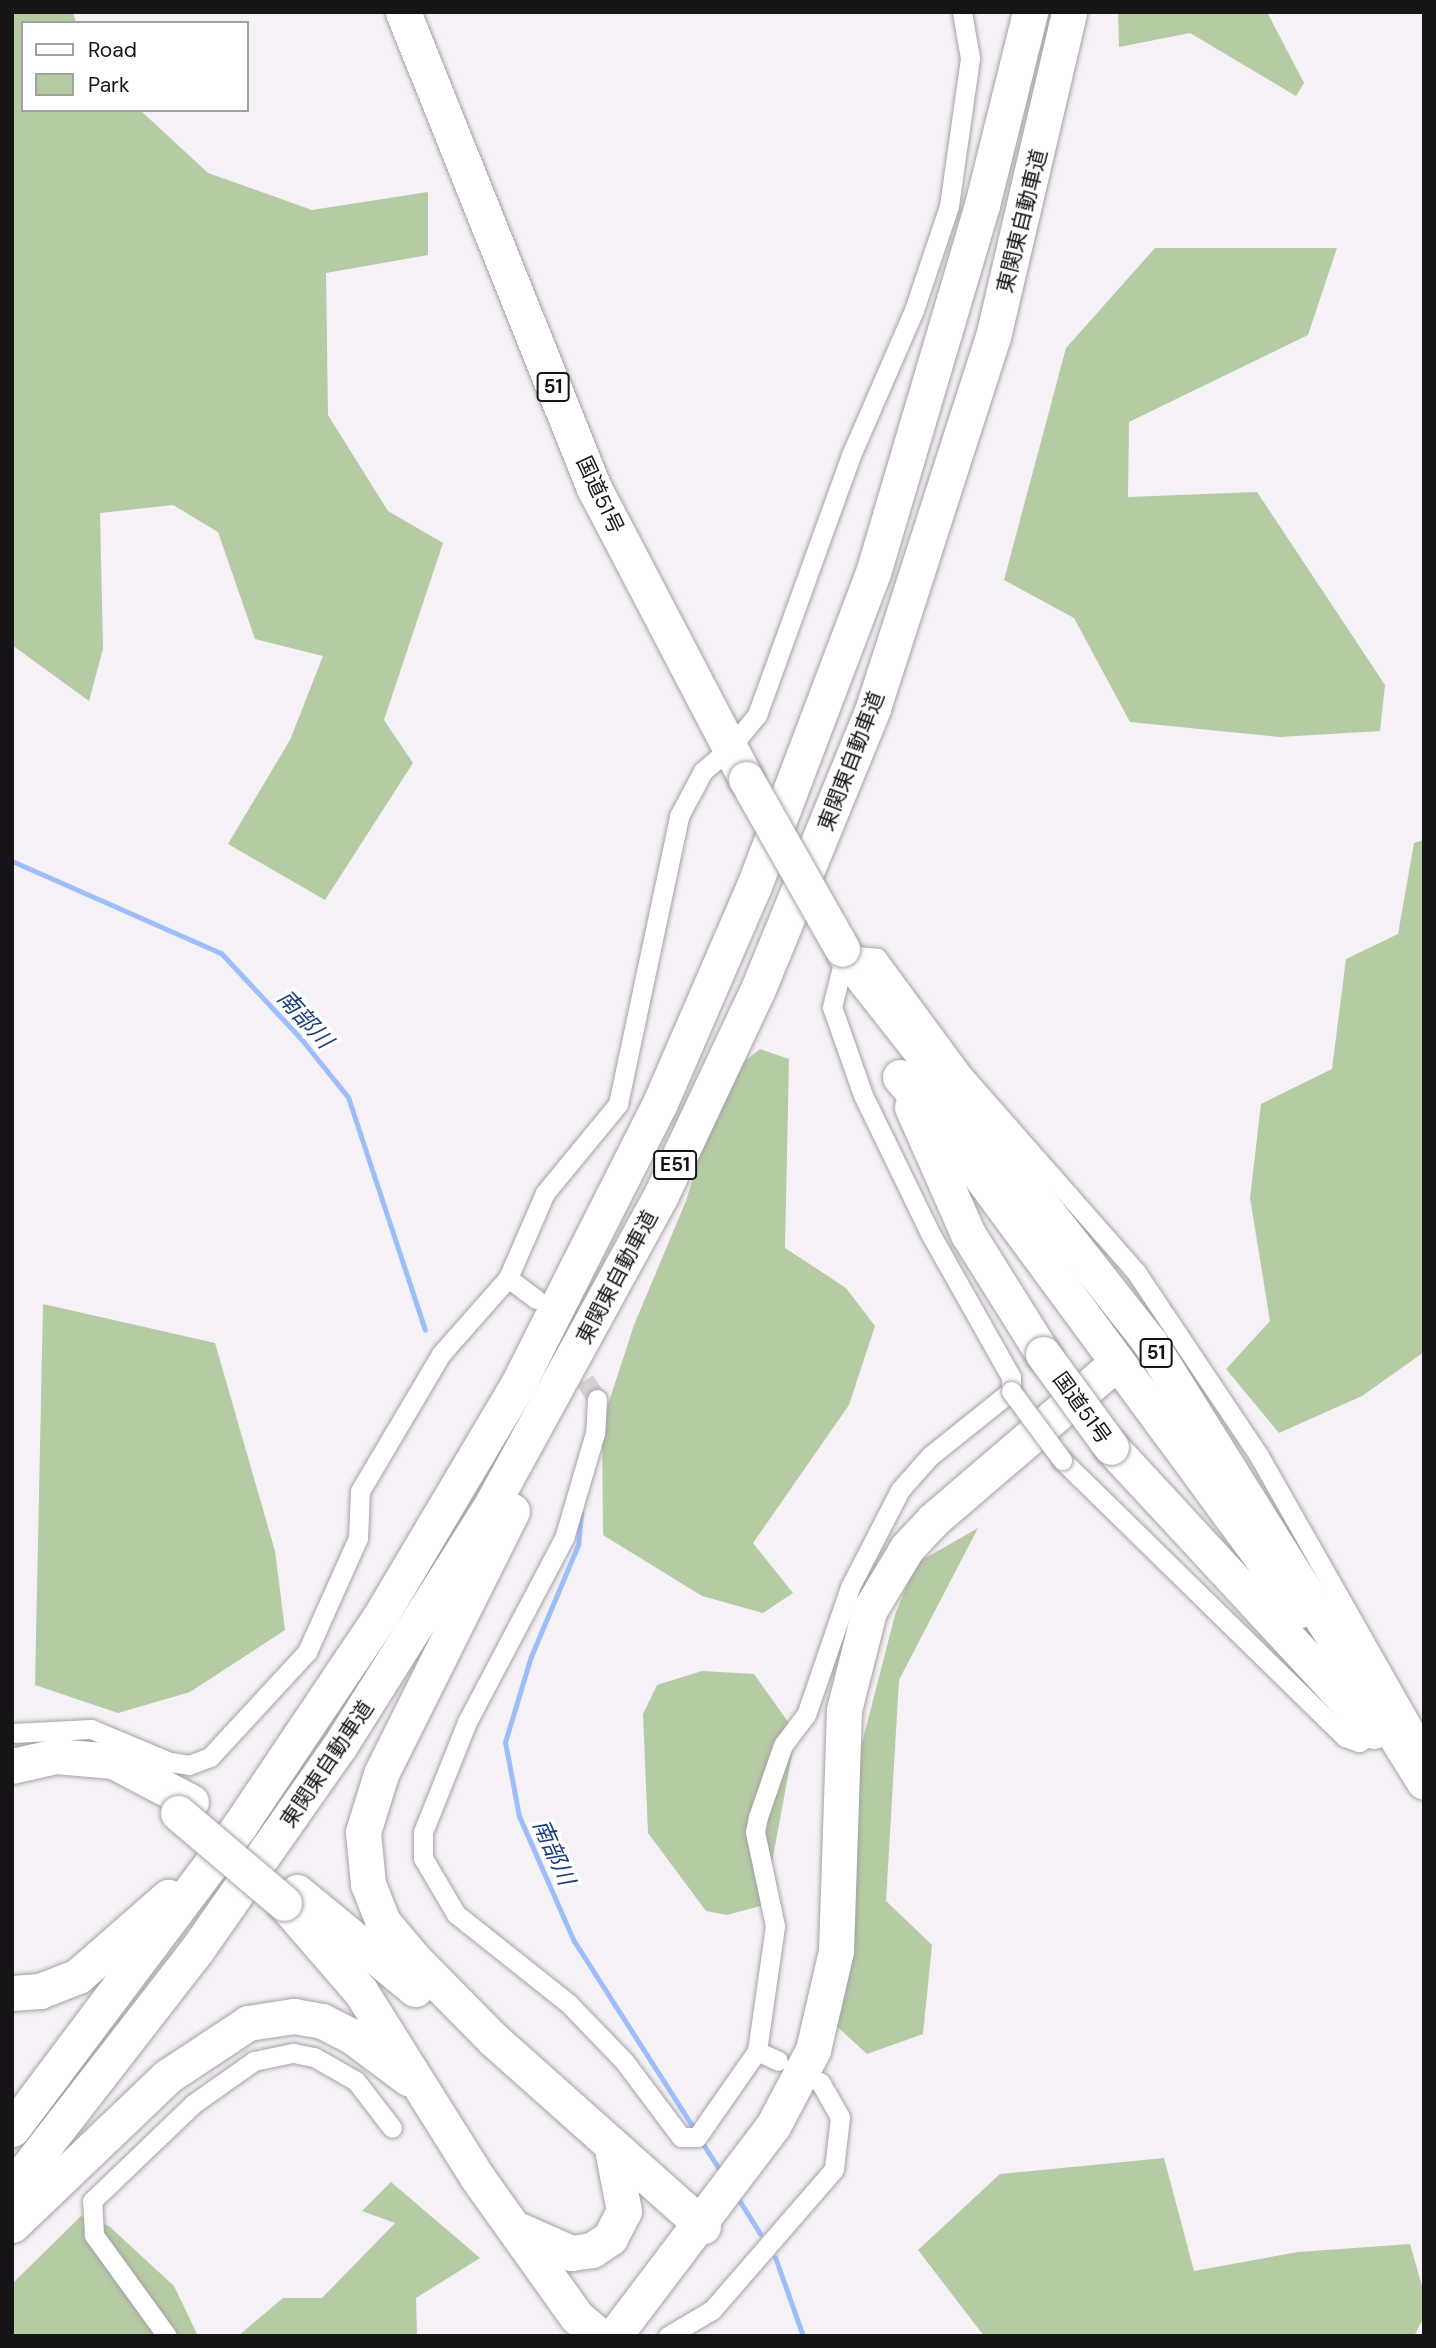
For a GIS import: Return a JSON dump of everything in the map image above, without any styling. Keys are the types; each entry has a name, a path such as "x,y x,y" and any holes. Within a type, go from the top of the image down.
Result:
{"highway":[{"name":"国道51号","path":"403,12 594,488 737,764 844,952 968,1234 1043,1354 1111,1447 1368,1725 1423,1774"},
{"name":"東関東自動車道","path":"12,2129 164,1931 307,1727 460,1486 566,1294 660,1103 754,886 904,481 982,205 1030,12"},
{"name":"東関東自動車道","path":"12,2188 196,1951 339,1747 493,1503 598,1316 758,989 873,708 993,337 1069,12"},
{"name":"国道51号","path":"844,952 1150,1343 1423,1774"},
{"path":"885,1006 962,1151"},
{"path":"901,1077 962,1151 1270,1575 1318,1636 1340,1646"},
{"path":"598,1316 564,1410 381,1774 363,1832 368,1884 383,1922 494,2040 703,2225"},
{"path":"614,2336 703,2225 795,2090 826,2006 836,1951 844,1710 869,1611 906,1548 933,1520 1115,1364"},
{"path":"1270,1575 1368,1725"},
{"path":"12,1993 59,1986 118,1946 192,1874 307,1727"},
{"path":"12,1766 56,1756 113,1761 184,1807 291,1897 444,2015 494,2040"},
{"path":"12,1783 58,1773 97,1775 184,1807"},
{"path":"291,1897 362,1992 513,2227 578,2316 600,2336"},
{"path":"12,2225 168,2076 248,2023 294,2016 322,2021 353,2036 425,2091"},
{"path":"513,2227 571,2253 592,2250 610,2238 624,2211 611,2144"}],"street":[{"path":"12,1733 91,1729 170,1762 189,1765 210,1757 307,1652 358,1538 360,1491 441,1354 508,1278 545,1193 618,1104 679,816 702,771 737,764 851,455 914,310 949,206 970,58 962,12"},
{"path":"1368,1725 1359,1742 1345,1737 1062,1460 1010,1391 1011,1377 930,1233 863,1096 832,1007 844,952 877,958 964,1075 1136,1272 1259,1455 1423,1774"},
{"path":"508,1278 536,1300"},
{"path":"597,1399 595,1433 564,1538 467,1722 423,1832 423,1857 456,1914 569,2004 624,2061 681,2137 697,2137 757,2051 775,1926 755,1832 783,1745 806,1715 850,1587 900,1490 930,1456 1010,1391"},
{"path":"757,2051 778,2061"},
{"path":"167,2336 94,2235 92,2201 193,2104 254,2061 293,2053 314,2057 356,2081 392,2128"},
{"path":"668,2336 712,2310 834,2169 840,2117 820,2082"}],"green space":[{"path":"12,12 73,12 75,21 21,21 21,112 142,112 208,173 312,210 428,192 428,255 326,273 328,415 388,511 443,543 384,720 413,763 325,900 228,844 290,740 323,656 255,639 218,532 173,505 100,513 103,649 89,701 12,645"},
{"path":"1118,12 1267,12 1304,83 1296,96 1190,33 1119,47"},
{"path":"1155,248 1337,248 1308,335 1129,422 1128,497 1257,492 1385,685 1380,731 1280,737 1130,722 1074,618 1004,580 1066,348"},
{"path":"1424,840 1424,1352 1362,1396 1279,1433 1226,1369 1270,1321 1250,1198 1261,1104 1332,1069 1346,959 1398,934 1414,843"},
{"path":"760,1049 789,1059 785,1248 846,1288 875,1326 849,1405 753,1543 793,1593 763,1613 702,1596 603,1535 602,1423 634,1325 686,1201 712,1115 735,1069"},
{"path":"43,1304 215,1343 275,1551 285,1630 190,1692 118,1713 35,1685"},
{"path":"978,1528 899,1680 886,1901 932,1945 923,2034 867,2054 832,2022 855,1770 895,1615 915,1564"},
{"path":"702,1671 754,1674 796,1733 764,1905 727,1915 706,1911 648,1833 643,1714 657,1685"},
{"path":"1164,2158 1194,2271 1298,2252 1410,2244 1424,2293 1424,2317 1414,2336 984,2336 918,2250 1000,2174"},
{"path":"391,2182 480,2258 416,2298 417,2336 238,2336 283,2298 322,2298 395,2223 362,2211"},
{"path":"81,2216 109,2226 174,2286 198,2336 12,2336 12,2284"}],"waterway":[{"name":"南部川","path":"12,861 221,953 302,1040 348,1097 425,1330"},
{"name":"南部川","path":"581,1513 578,1545 531,1656 505,1742 519,1816 574,1941 696,2132"},
{"name":"南部川","path":"701,2141 722,2173"},
{"name":"南部川","path":"739,2200 760,2234"},
{"name":"南部川","path":"775,2257 803,2336"}],"tunnel":[{"path":"570,1355 597,1399"}]}
